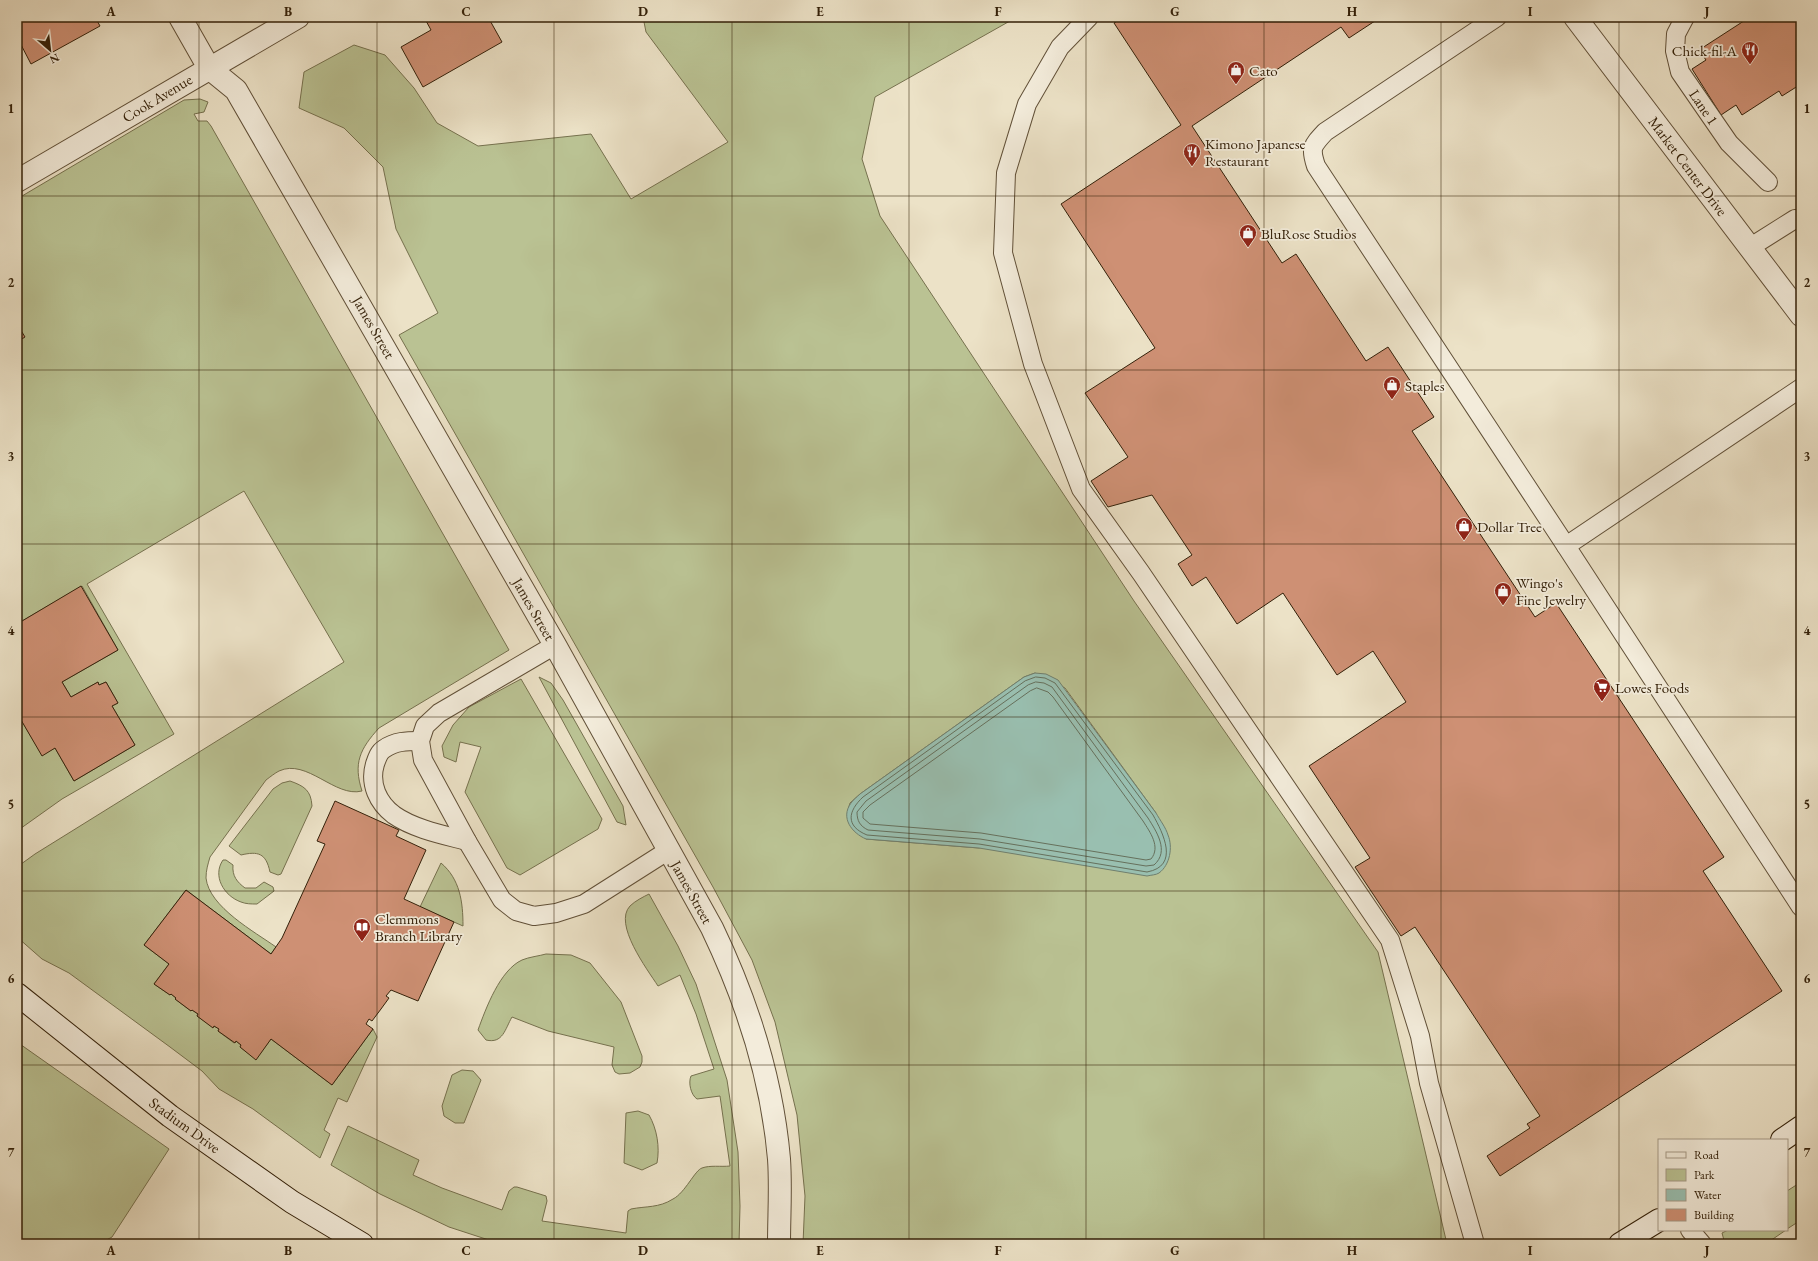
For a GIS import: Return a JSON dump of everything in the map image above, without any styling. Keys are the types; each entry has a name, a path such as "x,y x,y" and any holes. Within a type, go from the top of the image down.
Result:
{"street":[{"name":"James Street","path":"180,17 208,68 236,90 555,645 722,948 739,988 760,1051 770,1093 779,1159 779,1244"},
{"name":"Cook Avenue","path":"17,181 208,68 298,17"},
{"name":"Market Center Drive","path":"1575,17 1801,315"},
{"name":"Stadium Drive","path":"17,994 170,1116 292,1202 362,1244"},
{"path":"1783,1139 1801,1127"},
{"path":"1620,1244 1658,1221"}],"lane":[{"path":"1089,17 1060,47 1027,104 1006,172 1003,253 1033,364 1081,489 1141,573 1390,940 1420,1036 1429,1083 1475,1244"},
{"path":"1497,17 1325,132 1313,144 1312,153 1316,166 1566,546 1801,908"},
{"name":"Lane 1","path":"1686,17 1676,34 1675,52 1680,72 1729,143 1768,182"},
{"path":"1749,248 1795,219"},
{"path":"1566,546 1801,388"},
{"path":"555,645 439,713 425,726 420,741 423,760 467,841 502,900 516,911 534,916 556,913 584,904 669,850"},
{"path":"420,741 397,742 383,749 377,757 373,771 374,788 379,799 395,816 433,832 467,841"},
{"path":"1691,1231 1702,1244"}],"green space":[{"path":"643,17 1017,17 875,97 862,159 880,216 1134,601 1378,952 1447,1244 803,1244 805,1196 797,1115 775,1022 752,960 713,887 399,335 438,313 396,229 383,167 344,128 299,108 304,72 354,45 385,55 414,88 437,123 478,146 591,134 631,199 728,142 646,32","holes":["1035,673 1065,688 1156,813 979,848 866,839 848,810 850,803 860,794 1024,677"]},
{"path":"200,99 208,102 204,112 194,114 198,121 207,121 211,126 509,650 379,728 367,743 358,764 359,781 362,791 352,792 342,789 310,773 289,768 279,771 266,780 210,857 206,878 209,889 224,909 234,918 276,947 271,954 186,890 144,945 169,964 154,984 170,995 171,994 176,998 175,999 191,1011 192,1010 198,1014 197,1016 213,1027 214,1026 219,1029 218,1031 234,1043 236,1041 241,1045 240,1047 256,1059 271,1039 332,1085 373,1029 377,1037 347,1102 338,1098 324,1130 330,1134 320,1158 253,1109 219,1089 202,1071 69,973 42,959 17,937 17,867 35,854 344,662 244,491 87,584 174,734 62,799 17,831 17,713 42,755 55,748 74,781 135,745 112,706 118,703 106,682 99,685 98,682 71,697 62,682 118,650 82,586 17,624 17,342 24,337 17,324 17,199 184,100"},
{"path":"539,677 551,683 563,700 623,806 626,825 617,822"},
{"path":"521,679 602,819 598,829 520,875 507,868 465,792 481,747 460,742 456,762 444,757 442,746 453,725 469,707"},
{"path":"290,781 306,789 310,796 312,806 281,874 278,875 270,872 264,857 252,853 241,855 229,846 273,789 282,783"},
{"path":"223,860 226,860 233,865 233,872 236,878 245,888 256,888 264,882 273,887 274,891 257,904 245,903 235,899 225,890 219,879 220,866"},
{"path":"441,863 452,876 459,892 463,926 420,907"},
{"path":"649,894 678,946 696,984 727,1080 738,1152 740,1206 739,1244 501,1244 449,1227 380,1194 331,1165 348,1126 419,1160 413,1175 442,1188 502,1210 509,1191 514,1187 517,1187 546,1196 547,1201 542,1221 626,1233 628,1211 631,1209 668,1202 682,1192 696,1173 702,1168 730,1166 720,1096 697,1099 693,1095 691,1089 691,1076 714,1069 696,1014 680,975 658,986 640,958 628,935 626,914 630,906"},
{"path":"546,954 571,955 590,963 621,1002 642,1056 640,1067 630,1073 619,1074 615,1072 612,1065 614,1047 548,1031 512,1017 500,1038 492,1041 486,1040 478,1030 495,990 507,972 522,960"},
{"path":"17,1042 169,1149 112,1237 99,1244 17,1244"},
{"path":"462,1070 473,1071 481,1080 464,1123 455,1123 444,1116 442,1106 452,1075"},
{"path":"638,1111 649,1115 656,1132 658,1144 657,1163 642,1170 624,1163 626,1113"},
{"path":"1801,1182 1801,1220 1788,1228 1788,1190"},
{"path":"1726,1231 1785,1231 1770,1241 1771,1244 1725,1244 1722,1233"}],"water":[{"path":"1035,673 1046,674 1058,680 1156,813 1170,840 1170,856 1163,870 1155,875 1147,876 979,848 866,839 852,829 847,819 848,809 852,802 860,794 1024,677"}],"building":[{"path":"17,17 95,17 100,26 31,64 17,37"},
{"path":"428,17 488,17 502,42 423,87 401,47 431,30 425,19"},
{"path":"1124,17 1381,17 1349,38 1341,27 1192,126 1282,263 1296,254 1366,361 1388,347 1434,417 1412,431 1535,617 1556,603 1724,857 1703,871 1782,991 1500,1176 1487,1156 1530,1128 1527,1124 1540,1116 1415,927 1401,936 1355,867 1370,858 1309,766 1406,702 1373,651 1337,675 1283,593 1237,624 1206,577 1192,586 1178,564 1192,555 1152,495 1108,507 1091,481 1128,457 1085,393 1155,348 1061,204 1181,125 1114,23"},
{"name":"Chick-fil-A","path":"1750,17 1801,17 1801,77 1799,78 1801,84 1782,96 1779,91 1742,115 1736,105 1721,115 1692,69 1706,60 1699,50"},
{"path":"17,324 25,337 17,342"},
{"path":"81,586 118,650 62,682 71,697 98,682 99,685 106,682 118,703 112,706 135,745 74,781 55,748 42,756 17,713 17,624"},
{"name":"Clemmons Branch Library","path":"335,801 399,830 396,836 426,850 404,899 454,922 418,1001 391,990 386,996 389,998 381,1009 372,1021 369,1019 366,1024 373,1029 332,1085 271,1039 256,1060 240,1047 241,1045 236,1041 235,1043 218,1031 219,1029 214,1026 213,1028 197,1016 198,1014 192,1010 191,1011 175,999 176,998 171,994 170,995 154,984 169,964 144,945 186,890 271,954 282,938 325,844 317,841"}],"place":[{"name":"Chick-fil-A","path":"1750,65"},
{"name":"Cato","path":"1236,85"},
{"name":"Kimono Japanese Restaurant","path":"1192,167"},
{"name":"BluRose Studios","path":"1248,248"},
{"name":"Staples","path":"1392,400"},
{"name":"Dollar Tree","path":"1464,541"},
{"name":"Wingo's Fine Jewelry","path":"1503,606"},
{"name":"Lowes Foods","path":"1602,702"},
{"name":"Clemmons Branch Library","path":"362,942"}]}
